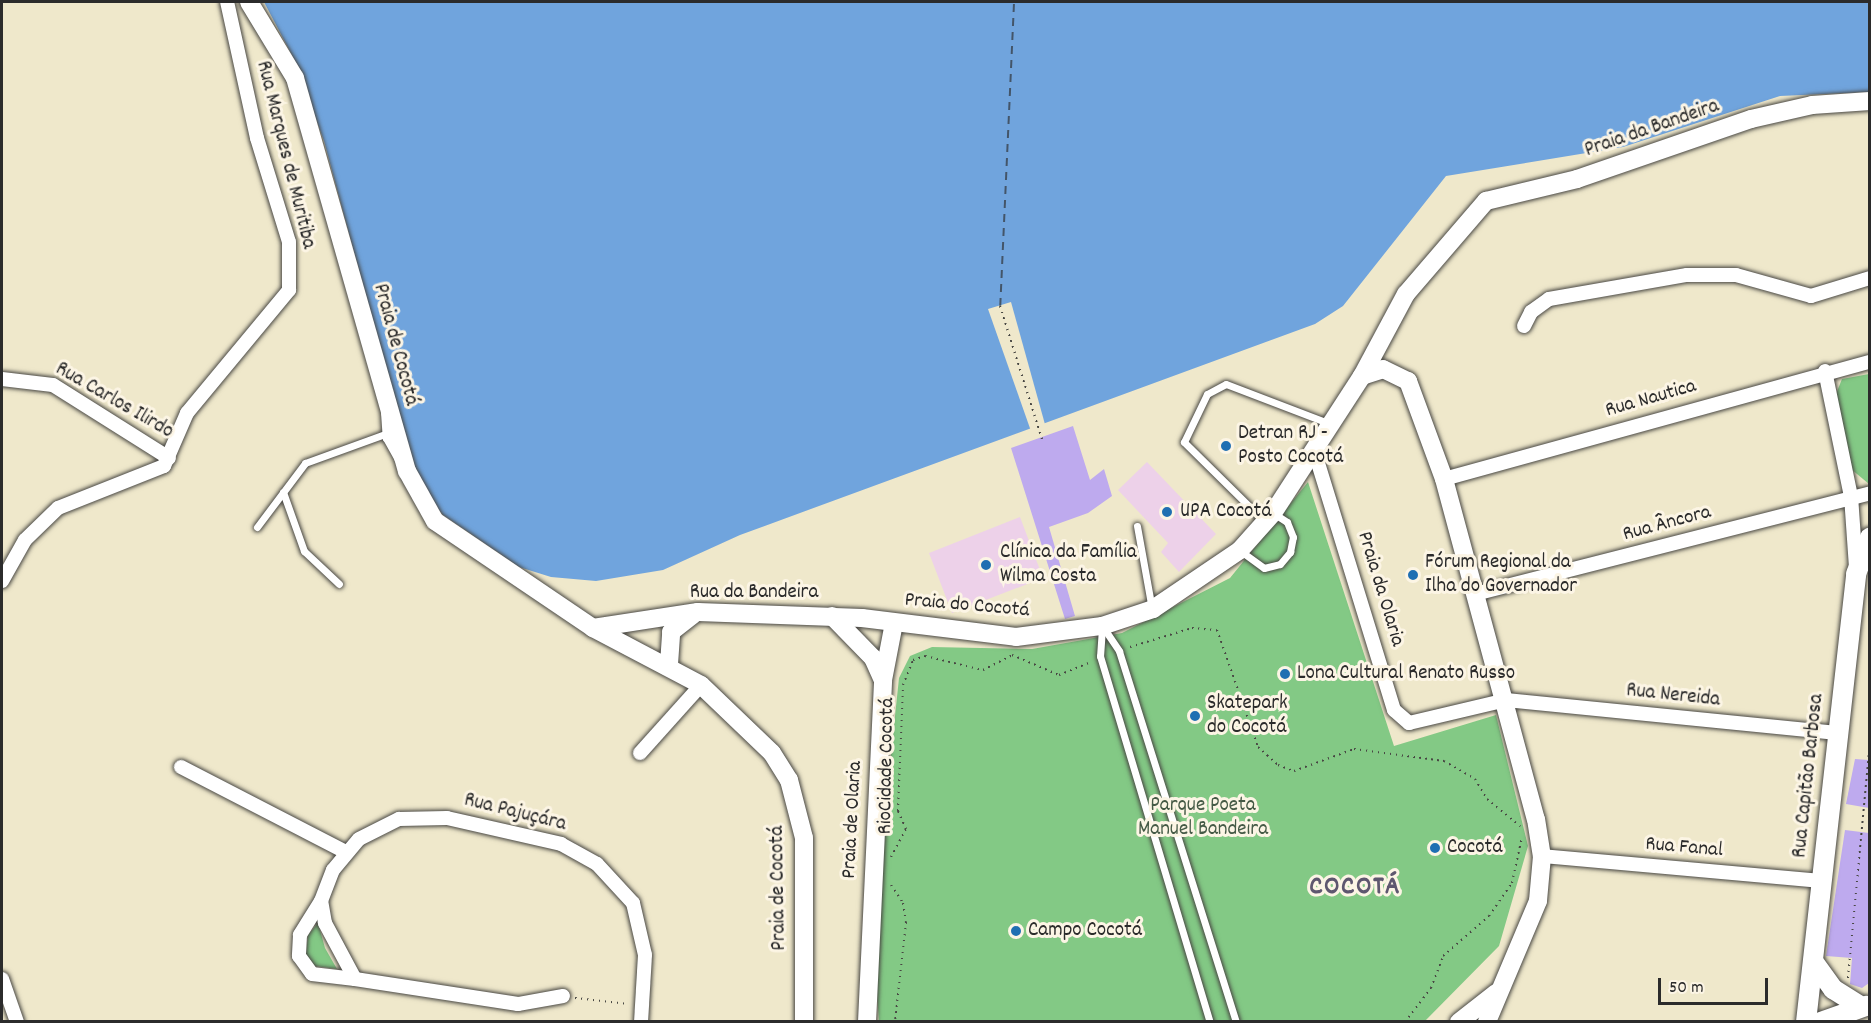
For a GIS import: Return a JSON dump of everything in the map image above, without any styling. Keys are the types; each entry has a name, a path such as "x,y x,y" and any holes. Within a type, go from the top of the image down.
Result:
{"main road":[{"name":"Rua Capitão Barbosa","path":"1806,1022 1815,964 1837,733 1856,574 1869,538"},
{"path":"1815,964 1833,989 1865,1006"},
{"path":"1821,1022 1865,1006"}],"street":[{"name":"Rua Marques de Muritiba","path":"170,458 188,412 280,301 291,279 289,242 255,128 227,2"},
{"name":"Praia de Cocotá","path":"249,2 295,78 405,465 435,521 593,628"},
{"name":"Praia da Bandeira","path":"1362,376 1406,294 1460,226 1499,195 1577,179 1781,112 1869,101"},
{"path":"1524,326 1531,312 1549,299 1687,275 1737,275 1811,296 1869,278"},
{"name":"Rua Nautica","path":"1444,479 1825,371 1869,362"},
{"path":"1314,450 1362,376 1383,369 1408,381 1444,479 1474,594 1506,700 1542,856 1531,925 1496,993 1487,1022"},
{"path":"1825,371 1851,496 1856,574"},
{"name":"Rua Carlos Ilirdo","path":"2,379 53,385 170,458"},
{"name":"Praia do Cocotá","path":"831,616 1016,637 1102,626 1153,609 1240,550 1269,518 1314,450"},
{"name":"Praia da Olaria","path":"1314,450 1401,719 1418,724 1506,700"},
{"path":"2,581 25,540 58,508 157,471 170,458"},
{"name":"Rua Âncora","path":"1474,594 1869,493"},
{"path":"669,664 671,632 698,612"},
{"name":"Rua da Bandeira","path":"593,628 621,632 698,612 831,616 873,658 883,680"},
{"name":"Praia de Olaria","path":"867,1022 883,680 894,623"},
{"name":"Praia de Cocotá","path":"621,632 701,685 772,753 799,810 804,838 804,1022"},
{"path":"640,753 701,685"},
{"name":"Rua Nereida","path":"1506,700 1837,733"},
{"path":"181,767 346,852"},
{"name":"Rua Pajuçára","path":"564,996 518,1004 312,974 299,956 300,935 321,901 346,852 373,828 422,817 561,844 597,864 633,903 644,936 644,1006 641,1022"},
{"name":"Rua Fanal","path":"1542,856 1823,881"},
{"path":"321,901 332,944 355,979"},
{"path":"2,979 17,1022"},
{"path":"1459,1022 1496,993"}],"lane":[{"path":"1240,550 1250,562 1264,568 1285,558 1293,537 1287,522 1269,518 1184,442 1207,394 1226,384 1331,424"},
{"path":"387,403 385,434 393,454 405,465"},
{"path":"257,527 312,459 385,434"},
{"path":"283,492 304,551 339,584"},
{"path":"1137,525 1153,609"},
{"path":"1102,626 1119,651 1236,1022"},
{"path":"1102,626 1100,656 1210,1022"}],"path":[{"path":"1000,306 1043,442"},
{"path":"1119,651 1192,628 1217,630 1258,747 1278,765 1294,771 1354,750 1444,761 1475,779 1487,800 1521,827 1512,883 1490,916 1443,956 1431,988 1406,1022"},
{"name":"RioCidade Cocotá","path":"888,861 905,837 898,811 903,685 913,660 926,656 983,670 1012,655 1059,675 1080,671 1100,656"},
{"path":"1854,985 1848,977 1869,742"},
{"path":"886,880 903,903 906,922 895,1022"},
{"path":"564,996 644,1006"}],"shaded area":[{"name":"UPA Cocotá","path":"1147,462 1216,534 1179,572 1161,552 1168,543 1118,490"},
{"name":"Clínica da Família Wilma Costa","path":"1020,517 1043,578 952,613 929,553"}],"green space":[{"path":"1869,374 1869,484 1851,469 1834,399 1842,379"},
{"name":"Parque Poeta Manuel Bandeira","path":"1308,482 1394,746 1496,715 1528,846 1499,946 1425,1021 879,1022 875,965 879,869 899,678 910,656 932,647 1032,649 1122,633 1230,578"},
{"path":"318,923 325,948 337,969 315,966 306,954 308,935"}],"water":[{"path":"264,2 1869,2 1869,92 1780,96 1623,147 1446,176 1343,306 1315,324 740,535 663,570 596,581 551,577 519,567 443,515 426,494 412,467 324,141 294,59"}],"pier":[{"path":"1011,302 1046,428 1032,434 988,309"}],"building":[{"path":"1073,426 1090,480 1104,469 1112,496 1088,513 1049,527 1075,616 1065,619 1011,448"},
{"path":"1855,759 1869,760 1869,808 1846,804"},
{"path":"1845,830 1869,833 1869,983 1862,988 1850,984 1852,958 1826,956"}],"ferry route":[{"path":"1000,306 1014,2"}],"place":[{"name":"Detran RJ - Posto Cocotá","path":"1226,446"},
{"name":"UPA Cocotá","path":"1167,512"},
{"name":"Clínica da Família Wilma Costa","path":"986,565"},
{"name":"Fórum Regional da Ilha do Governador","path":"1413,575"},
{"name":"Lona Cultural Renato Russo","path":"1285,674"},
{"name":"Skatepark do Cocotá","path":"1195,716"},
{"name":"Cocotá","path":"1435,848"},
{"name":"Campo Cocotá","path":"1016,931"}],"district":[{"name":"COCOTÁ","path":"1355,888"}]}
